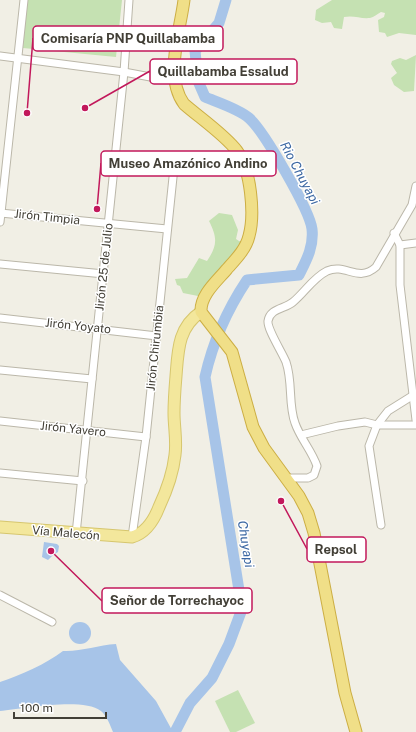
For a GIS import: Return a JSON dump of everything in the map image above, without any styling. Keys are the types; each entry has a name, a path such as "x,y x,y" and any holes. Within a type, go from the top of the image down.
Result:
{"highway":[{"path":"184,0 174,65 175,88 178,96 184,104 231,144 241,157 247,174 251,207 249,236 244,248 211,286 202,301 201,312 227,343 236,363 253,427 264,448 287,478 308,513 314,533 345,693 356,732"}],"main road":[{"path":"132,538 140,535 146,530 156,514 169,484 176,453 174,412 178,346 186,326 201,312"},
{"name":"Vía Malecón","path":"0,527 132,538"}],"street":[{"path":"0,222 24,0"},
{"name":"Jirón 25 de Julio","path":"76,534 83,481 97,328 104,274 124,72 129,0"},
{"path":"0,56 18,57 124,72 161,79"},
{"name":"Jirón Chirumbia","path":"132,538 146,437 175,158"},
{"path":"287,478 308,478 314,475 317,471 315,460 295,422 287,365 281,349 269,329 270,315 276,310 287,306 294,301 309,285 326,272 342,269 360,274 366,274 376,267 394,233 412,205 416,186"},
{"name":"Jirón Timpia","path":"0,213 167,229"},
{"path":"394,233 400,245 400,285 416,420"},
{"path":"400,245 416,243"},
{"path":"0,264 104,274"},
{"name":"Jirón Yoyato","path":"0,318 157,336"},
{"path":"0,370 92,379"},
{"path":"381,525 369,446 377,425 388,410 412,396"},
{"name":"Jirón Yavero","path":"0,421 146,437"},
{"path":"301,435 338,426 365,422 377,425 416,425"},
{"path":"0,473 83,481"},
{"path":"0,595 52,622"}],"green space":[{"path":"27,0 122,0 116,57 23,48"},
{"path":"332,0 416,0 416,35 399,33 387,37 385,33 379,32 378,20 384,17 385,13 381,12 370,18 351,16 344,17 342,29 334,28 331,22 322,23 315,20 316,10"},
{"path":"416,55 414,91 404,92 394,85 391,78 397,73 391,64 392,61 400,58 406,60"},
{"path":"219,213 232,215 238,230 236,239 246,242 203,300 198,296 183,293 180,286 177,285 175,279 187,278 199,258 207,261 211,255 215,246 215,236 209,221"},
{"path":"238,690 255,723 236,732 230,732 215,701"}],"water":[{"path":"44,542 57,544 59,546 58,552 48,560 42,557"},
{"path":"80,622 88,625 91,633 88,641 80,644 72,641 69,633 72,625"},
{"path":"116,644 120,660 156,701 173,732 113,732 107,718 101,711 92,707 81,705 52,705 0,711 0,682 33,669 63,651"}],"waterway":[{"name":"Rio Chuyapi","path":"175,732 190,703 212,678 229,644 242,609 205,377 208,364 227,314 247,280 299,275 309,254 312,242 312,229 303,206 295,189 265,138 245,115 228,106 205,97 198,81 195,51 219,23 226,0"}],"place":[{"name":"Quillabamba Essalud","path":"85,108"},
{"name":"Comisaría PNP Quillabamba","path":"27,113"},
{"name":"Museo Amazónico Andino","path":"97,209"},
{"name":"Repsol","path":"281,501"},
{"name":"Señor de Torrechayoc","path":"51,551"}],"water label":[{"name":"Chuyapi","path":"246,544"}]}
